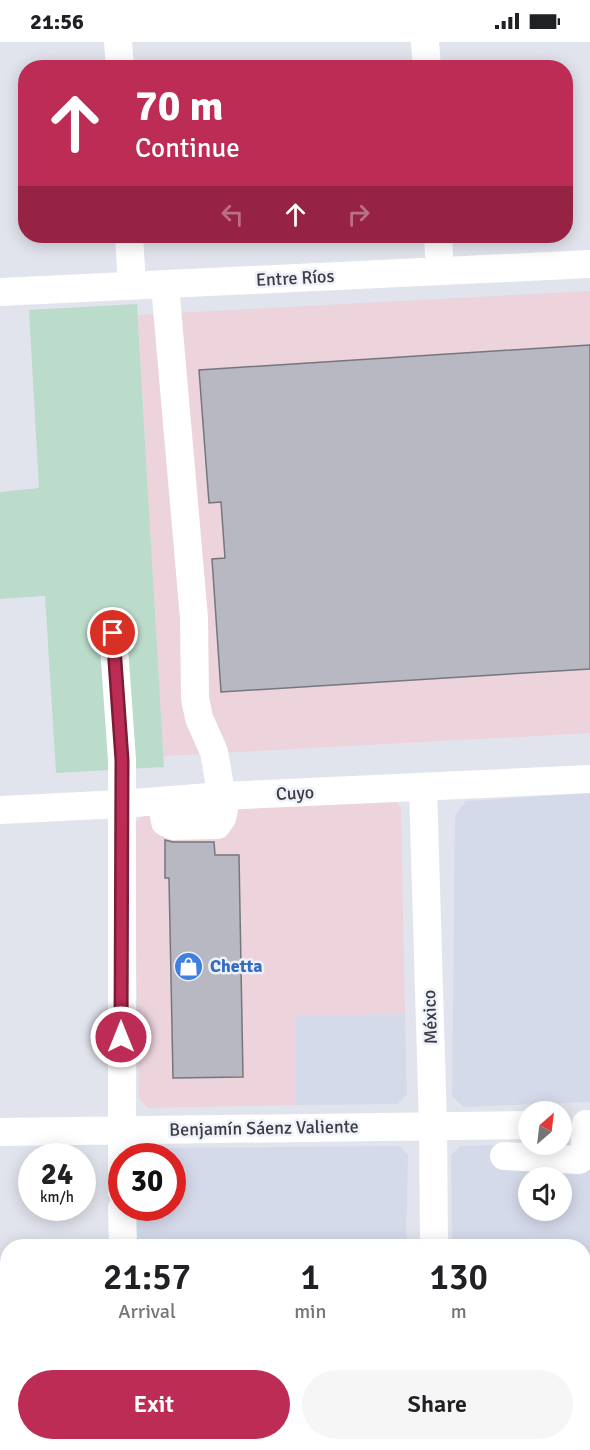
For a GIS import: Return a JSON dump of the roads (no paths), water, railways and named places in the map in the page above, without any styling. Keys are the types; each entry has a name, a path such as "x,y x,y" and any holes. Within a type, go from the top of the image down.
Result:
{"street":[{"path":"118,42 119,60"},
{"path":"425,42 426,60"},
{"path":"129,243 132,285"},
{"path":"438,243 440,271"},
{"name":"Entre Ríos","path":"0,292 590,264"},
{"path":"165,285 194,618 195,698 200,718 214,752 222,796"},
{"path":"113,633 122,760 120,1143"},
{"name":"Cuyo","path":"0,810 222,796 590,779"},
{"name":"México","path":"423,787 434,1125 434,1239"},
{"path":"504,1156 579,1160 584,1156 579,1124"},
{"name":"Benjamín Sáenz Valiente","path":"0,1132 518,1125"},
{"path":"122,1221 123,1239"}],"place":[{"name":"Chetta","path":"189,966"}]}
